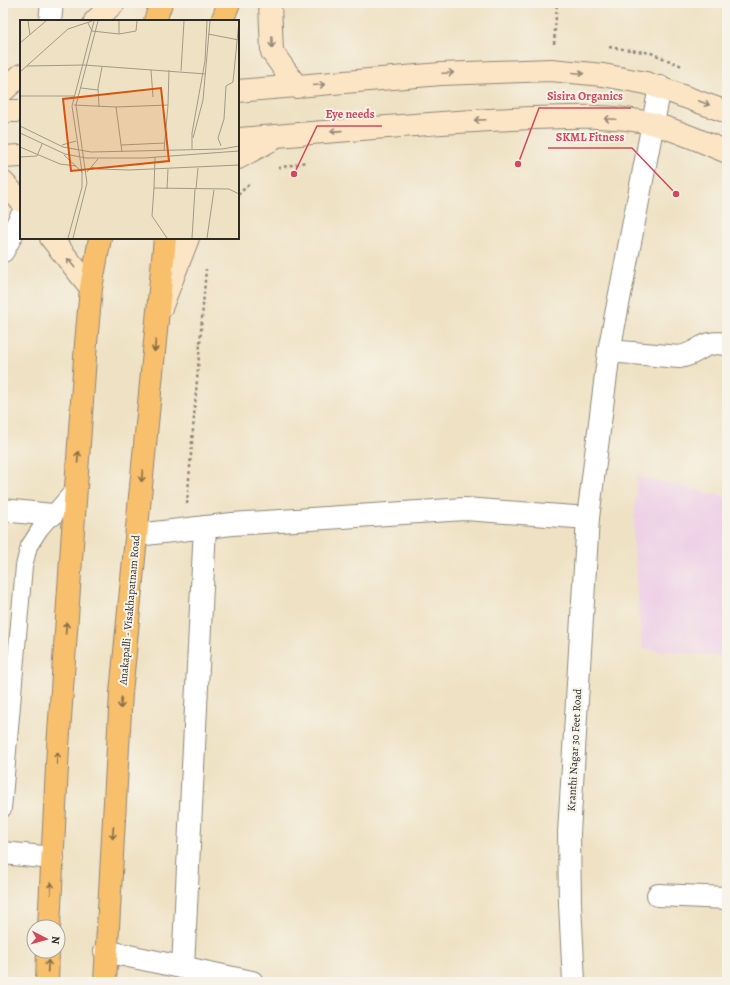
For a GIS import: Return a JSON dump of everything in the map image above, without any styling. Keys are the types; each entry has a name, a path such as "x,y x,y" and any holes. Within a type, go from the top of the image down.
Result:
{"main road":[{"path":"96,20 114,3"},
{"path":"155,20 161,3"},
{"path":"222,20 229,3"},
{"path":"270,3 272,52 297,87"},
{"path":"239,91 441,74 550,70 603,75 660,87 727,112"},
{"path":"3,91 20,76"},
{"path":"3,111 20,110"},
{"path":"239,139 467,121 540,118 612,118 653,124 685,134 727,152"},
{"path":"239,157 279,136"},
{"path":"3,157 20,156"},
{"path":"3,182 20,201"},
{"path":"52,239 91,288"},
{"path":"49,919 58,747 76,487 91,288 100,239"},
{"name":"Anakapalli - Visakhapatnam Road","path":"105,982 122,693 165,239"},
{"path":"158,318 188,239"},
{"path":"47,982 48,959"}],"street":[{"path":"50,20 52,3"},
{"name":"Kranthi Nagar 30 Feet Road","path":"574,982 570,904 570,833 588,518 609,351 660,87"},
{"path":"3,251 20,219"},
{"path":"609,351 679,357 690,356 702,346 714,342 727,344"},
{"path":"137,535 195,528 465,509 588,518"},
{"path":"3,510 52,516"},
{"path":"183,967 195,528"},
{"path":"3,853 53,858"},
{"path":"658,894 727,898"},
{"path":"106,952 252,982"}],"lane":[{"path":"3,809 24,566 29,546 40,529 76,487"}],"path":[{"path":"550,70 557,3"},
{"path":"271,171 277,168 308,161"},
{"path":"239,194 254,181"},
{"path":"195,528 206,264"}],"shaded area":[{"path":"637,476 727,497 727,657 642,649 633,536"}],"place":[{"name":"Sisira Organics","path":"518,164"},
{"name":"Eye needs","path":"294,174"},
{"name":"SKML Fitness","path":"676,194"}]}
